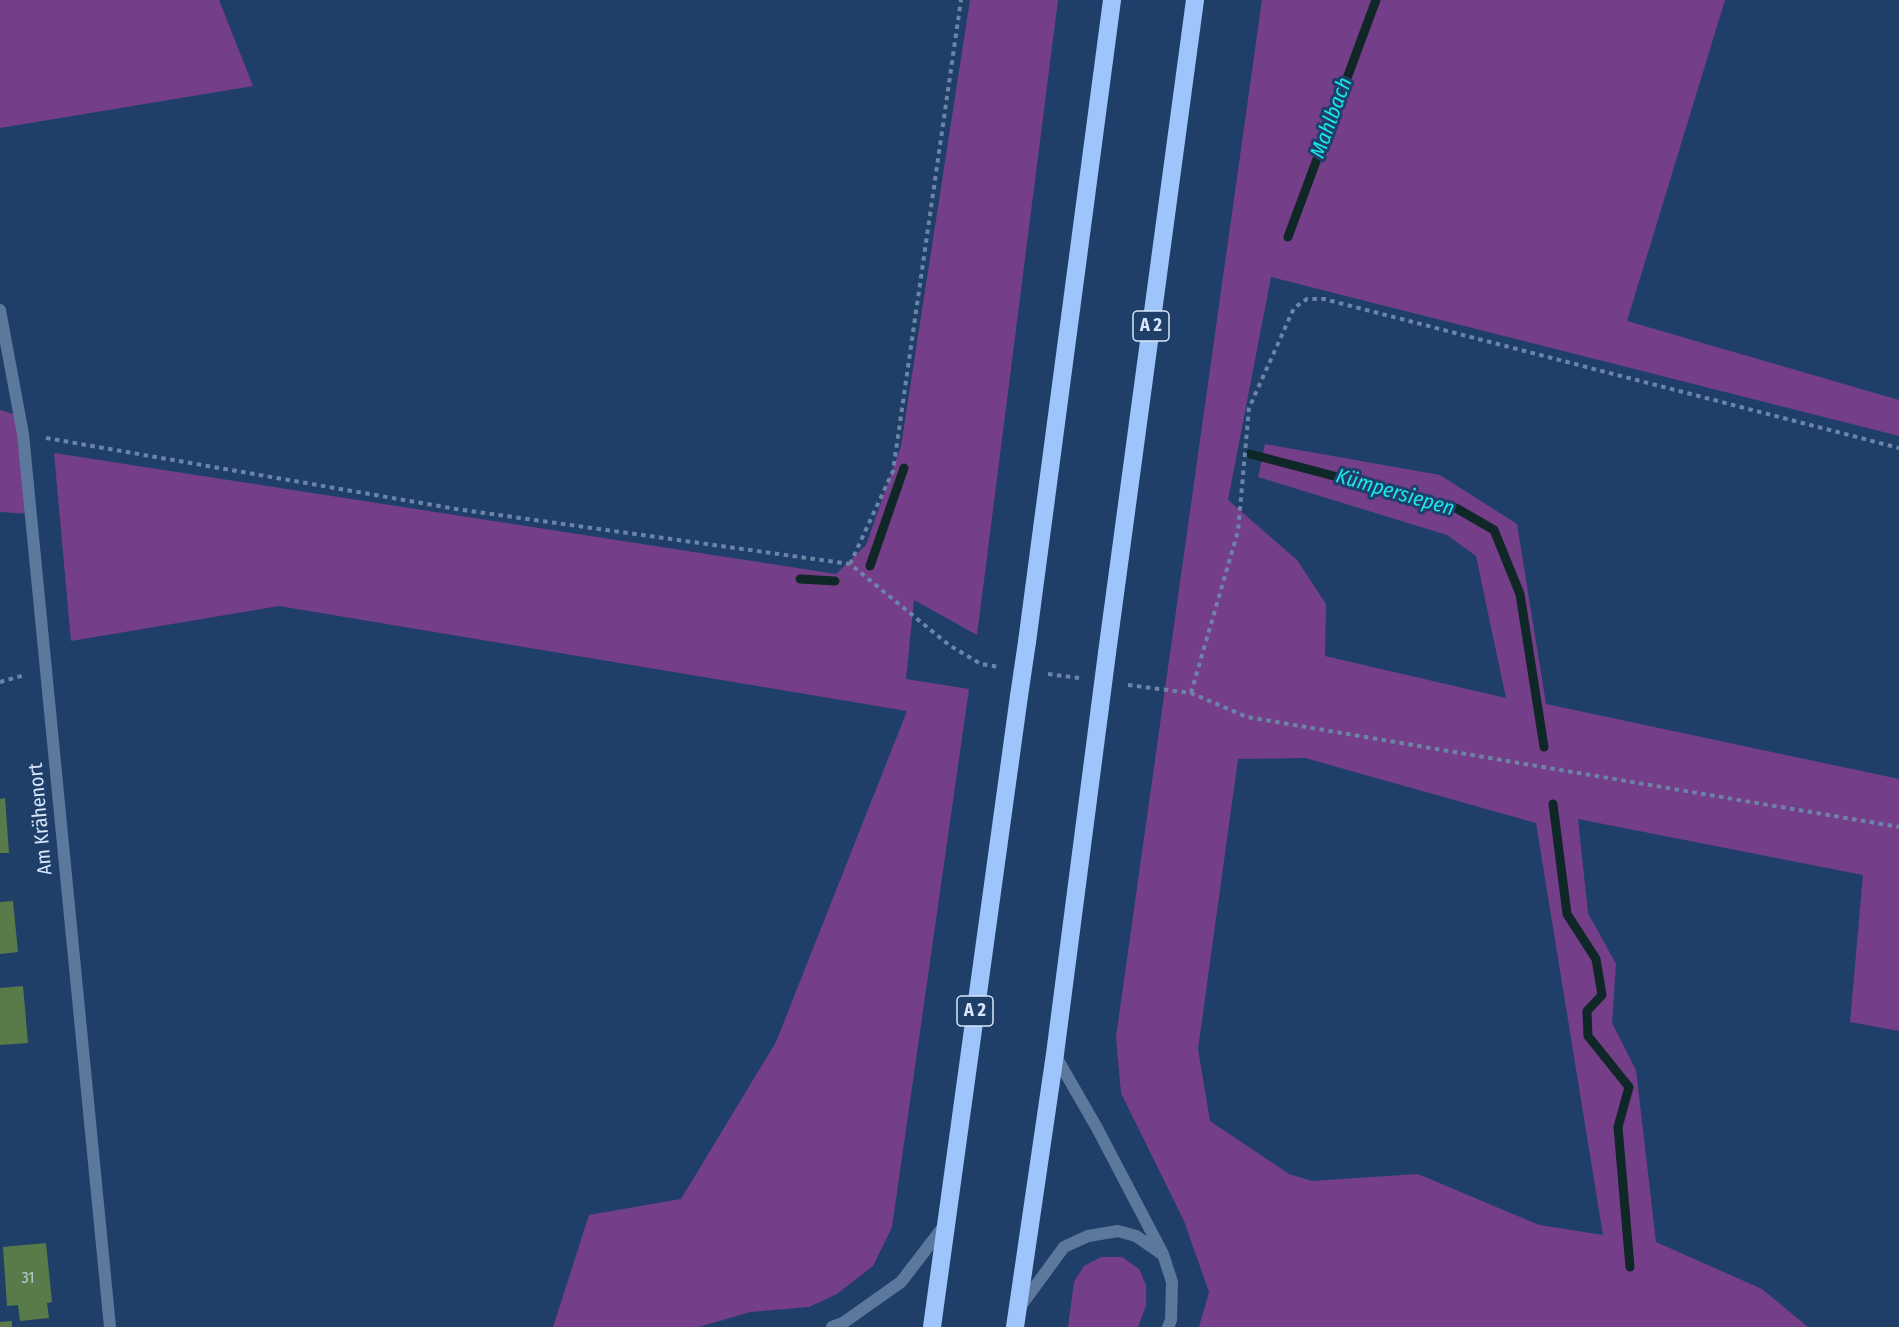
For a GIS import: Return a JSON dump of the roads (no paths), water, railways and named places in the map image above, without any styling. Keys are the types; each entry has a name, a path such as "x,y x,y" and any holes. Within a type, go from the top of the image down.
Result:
{"highway":[{"name":"A 2","path":"932,1327 1027,642 1112,0"},
{"name":"A 2","path":"1016,1319 1054,1054 1195,0"}],"street":[{"name":"Am Krähenort","path":"0,310 23,434 110,1327"},
{"path":"1054,1054 1097,1128 1163,1254 1172,1282 1172,1320 1168,1327"},
{"path":"832,1327 843,1323 902,1282 945,1225"},
{"path":"1016,1319 1064,1247 1088,1236 1118,1231 1136,1236 1163,1254"}],"waterway":[{"name":"Mahlbach","path":"1288,237 1376,0"},
{"name":"Kümpersiepen","path":"1250,454 1456,508 1494,530 1520,594 1544,747"},
{"name":"Mahlbach","path":"870,566 904,468"},
{"name":"Mahlbach","path":"800,579 835,581"},
{"name":"Kümpersiepen","path":"1553,804 1567,914 1596,959 1602,995 1587,1011 1588,1036 1629,1087 1618,1127 1630,1267"}]}
